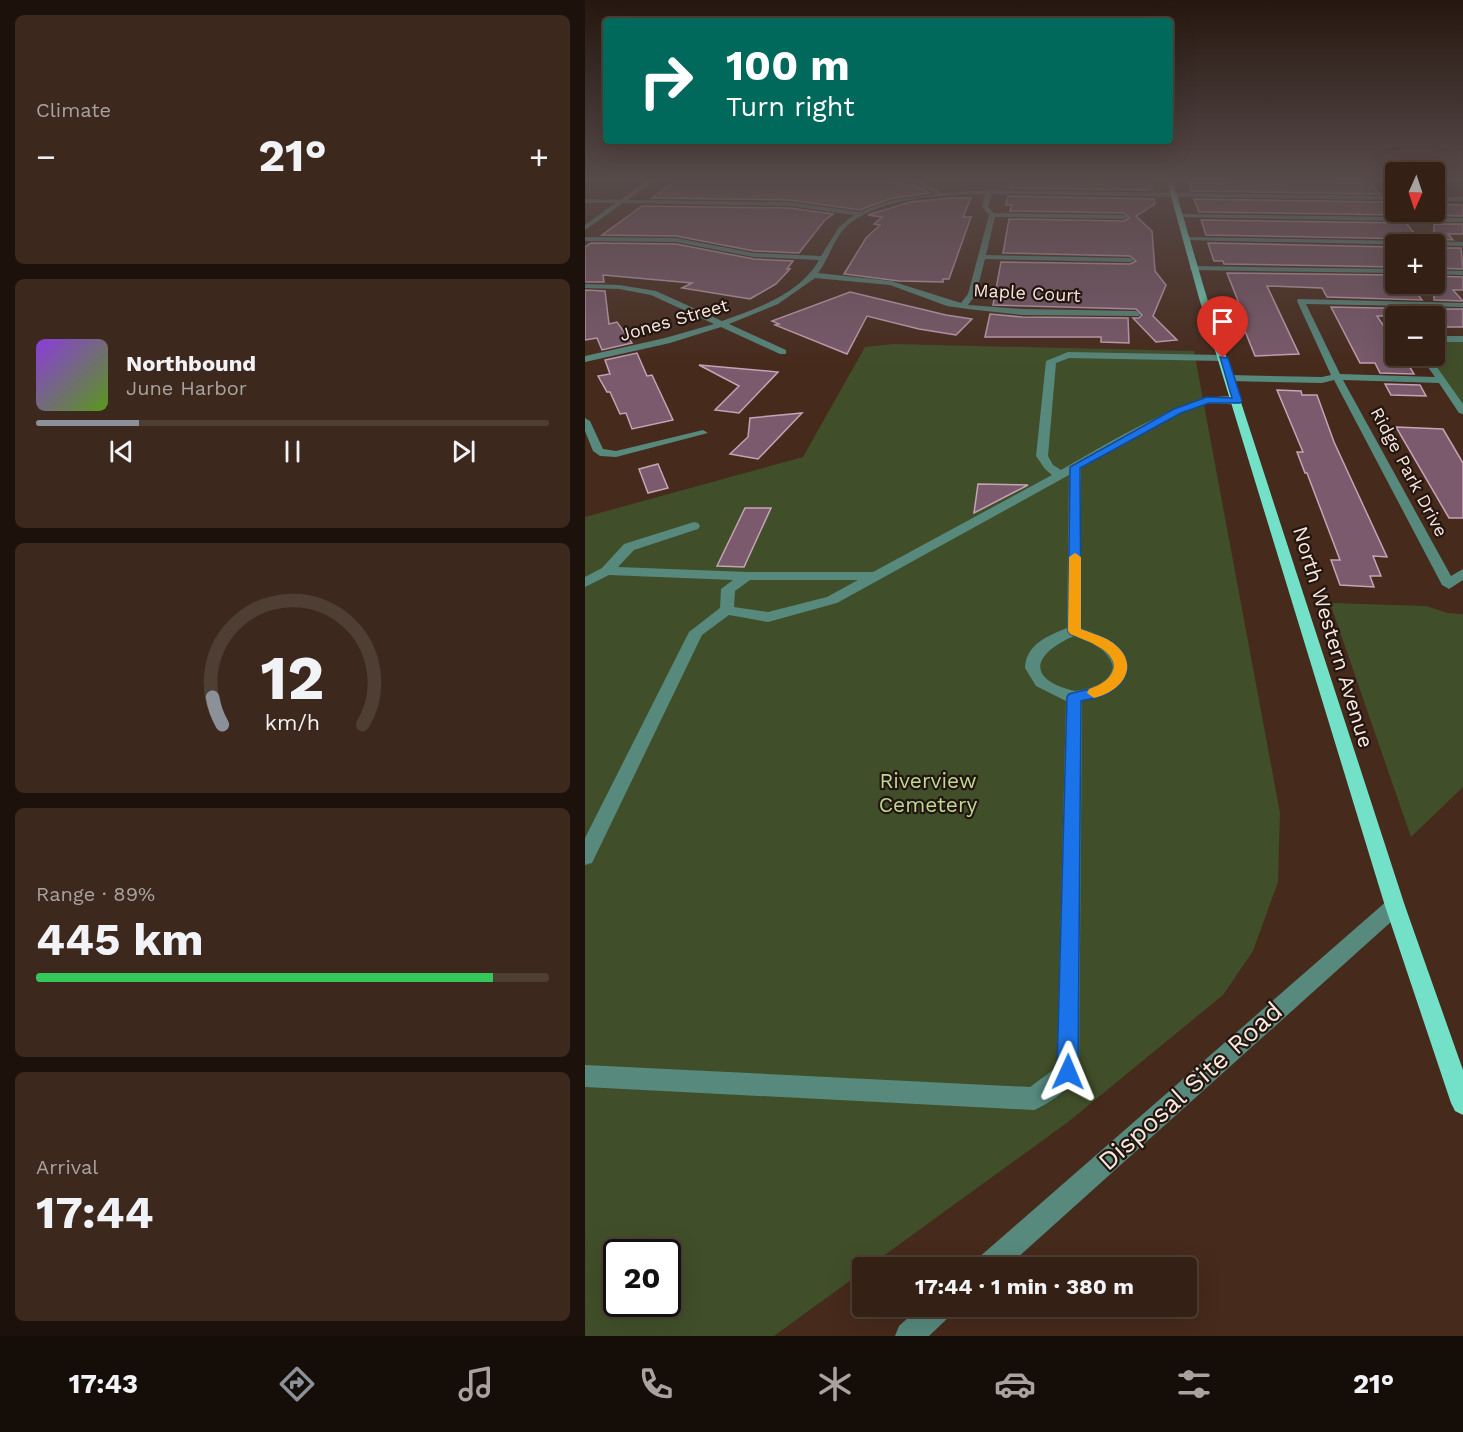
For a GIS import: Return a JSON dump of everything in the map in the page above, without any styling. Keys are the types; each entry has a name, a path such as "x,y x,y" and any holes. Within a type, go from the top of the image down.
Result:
{"main road":[{"name":"North Western Avenue","path":"1186,244 1395,906 1463,1103"}],"street":[{"path":"699,244 754,255 822,258"},
{"name":"Jones Street","path":"585,359 669,341 721,326 784,298 813,275 831,244"},
{"path":"963,306 972,294 985,244"},
{"path":"982,257 1130,260"},
{"path":"1194,267 1385,271"},
{"path":"1445,272 1463,273"},
{"name":"Maple Court","path":"813,275 891,283 963,306 1013,311 1136,314"},
{"path":"585,286 619,287 653,293 721,326 783,352"},
{"name":"Ridge Park Drive","path":"1388,303 1301,301 1337,376 1449,585 1463,573"},
{"path":"1388,303 1463,304"},
{"path":"1445,339 1463,339"},
{"path":"1060,475 1049,467 1043,456 1051,361 1068,355 1226,368 1322,380 1337,376 1443,380"},
{"path":"1432,366 1463,411"},
{"path":"585,856 696,632 727,610 768,617 832,600 1178,411 1207,400 1237,401"},
{"path":"585,421 598,451 604,454 616,454 703,433"},
{"path":"1074,631 1075,467"},
{"path":"585,583 607,571 629,547 694,526"},
{"path":"607,571 747,576 875,576"},
{"path":"727,610 727,589 747,576"},
{"path":"1074,631 1104,643 1119,658 1121,669 1117,680 1101,691 1074,697 1039,682 1032,661 1038,650 1074,631"},
{"path":"585,1076 1034,1099 1068,1072 1074,697"},
{"name":"Disposal Site Road","path":"998,1257 1395,906"},
{"path":"909,1336 930,1317"}],"green space":[{"path":"1445,339 1463,339 1463,411 1432,366 1445,366"},
{"name":"Riverview Cemetery","path":"893,344 1194,351 1280,813 1278,882 1253,951 1223,995 1068,1122 882,1257 852,1257 852,1279 774,1336 585,1336 585,517 803,457 865,347"},
{"path":"1330,603 1426,606 1448,613 1463,614 1463,787 1411,837"}],"building":[{"path":"589,244 678,244 754,259 793,261 787,269 790,269 776,284 750,299 682,288 692,283 603,275 604,282 585,282 585,247"},
{"path":"719,244 806,244 799,253 754,251"},
{"path":"862,244 961,244 949,279 943,279 943,282 899,281 844,274"},
{"path":"1005,244 1153,244 1155,271 1166,285 1153,316 1177,340 1156,342 1133,318 1139,318 1142,315 1136,309 993,305 1001,262 1130,264 1136,261 1130,256 1003,253"},
{"path":"1208,244 1385,247 1385,267 1224,264 1223,261 1214,261"},
{"path":"1445,248 1461,248 1463,269 1445,268"},
{"path":"1227,273 1385,275 1385,294 1418,294 1422,300 1327,297 1322,288 1267,286 1299,354 1255,356 1239,316 1244,316"},
{"path":"1445,276 1463,277 1463,290 1453,290 1463,301 1434,300 1434,294 1445,294"},
{"path":"585,290 605,291 609,324 617,322 632,343 602,350 597,338 585,340"},
{"path":"850,292 972,319 956,335 919,329 867,316 847,354 775,325 779,324 772,321"},
{"path":"1331,307 1385,308 1385,316 1377,316 1385,328 1385,366 1409,366 1414,374 1380,373 1375,363 1360,363"},
{"path":"1445,309 1463,309 1463,327 1445,327"},
{"path":"990,314 1022,317 1128,318 1129,343 1101,342 1101,337 985,337"},
{"path":"637,353 647,376 652,375 673,420 632,429 626,413 620,414 610,392 607,392 598,376 610,374 605,360"},
{"path":"699,365 778,372 739,413 715,410 739,386"},
{"path":"1385,384 1420,385 1426,396 1391,395"},
{"path":"1277,390 1301,391 1302,395 1317,395 1334,442 1387,557 1373,556 1381,576 1370,576 1374,587 1340,585 1331,560 1340,560 1297,452 1303,452"},
{"path":"802,413 758,459 730,454 748,437 750,418"},
{"path":"1396,427 1443,429 1463,463 1463,518 1449,518"},
{"path":"658,464 668,488 648,493 639,469"},
{"path":"978,484 1028,485 974,513"},
{"path":"745,508 771,508 744,567 717,566"}],"slow traffic":[{"path":"1075,557 1074,631 1104,643 1119,658 1121,669 1117,680 1094,693"}],"route":[{"path":"1068,1072 1074,697 1101,691 1117,680 1121,669 1119,658 1104,643 1074,631 1075,467 1178,411 1207,400 1237,401 1223,358"}]}
